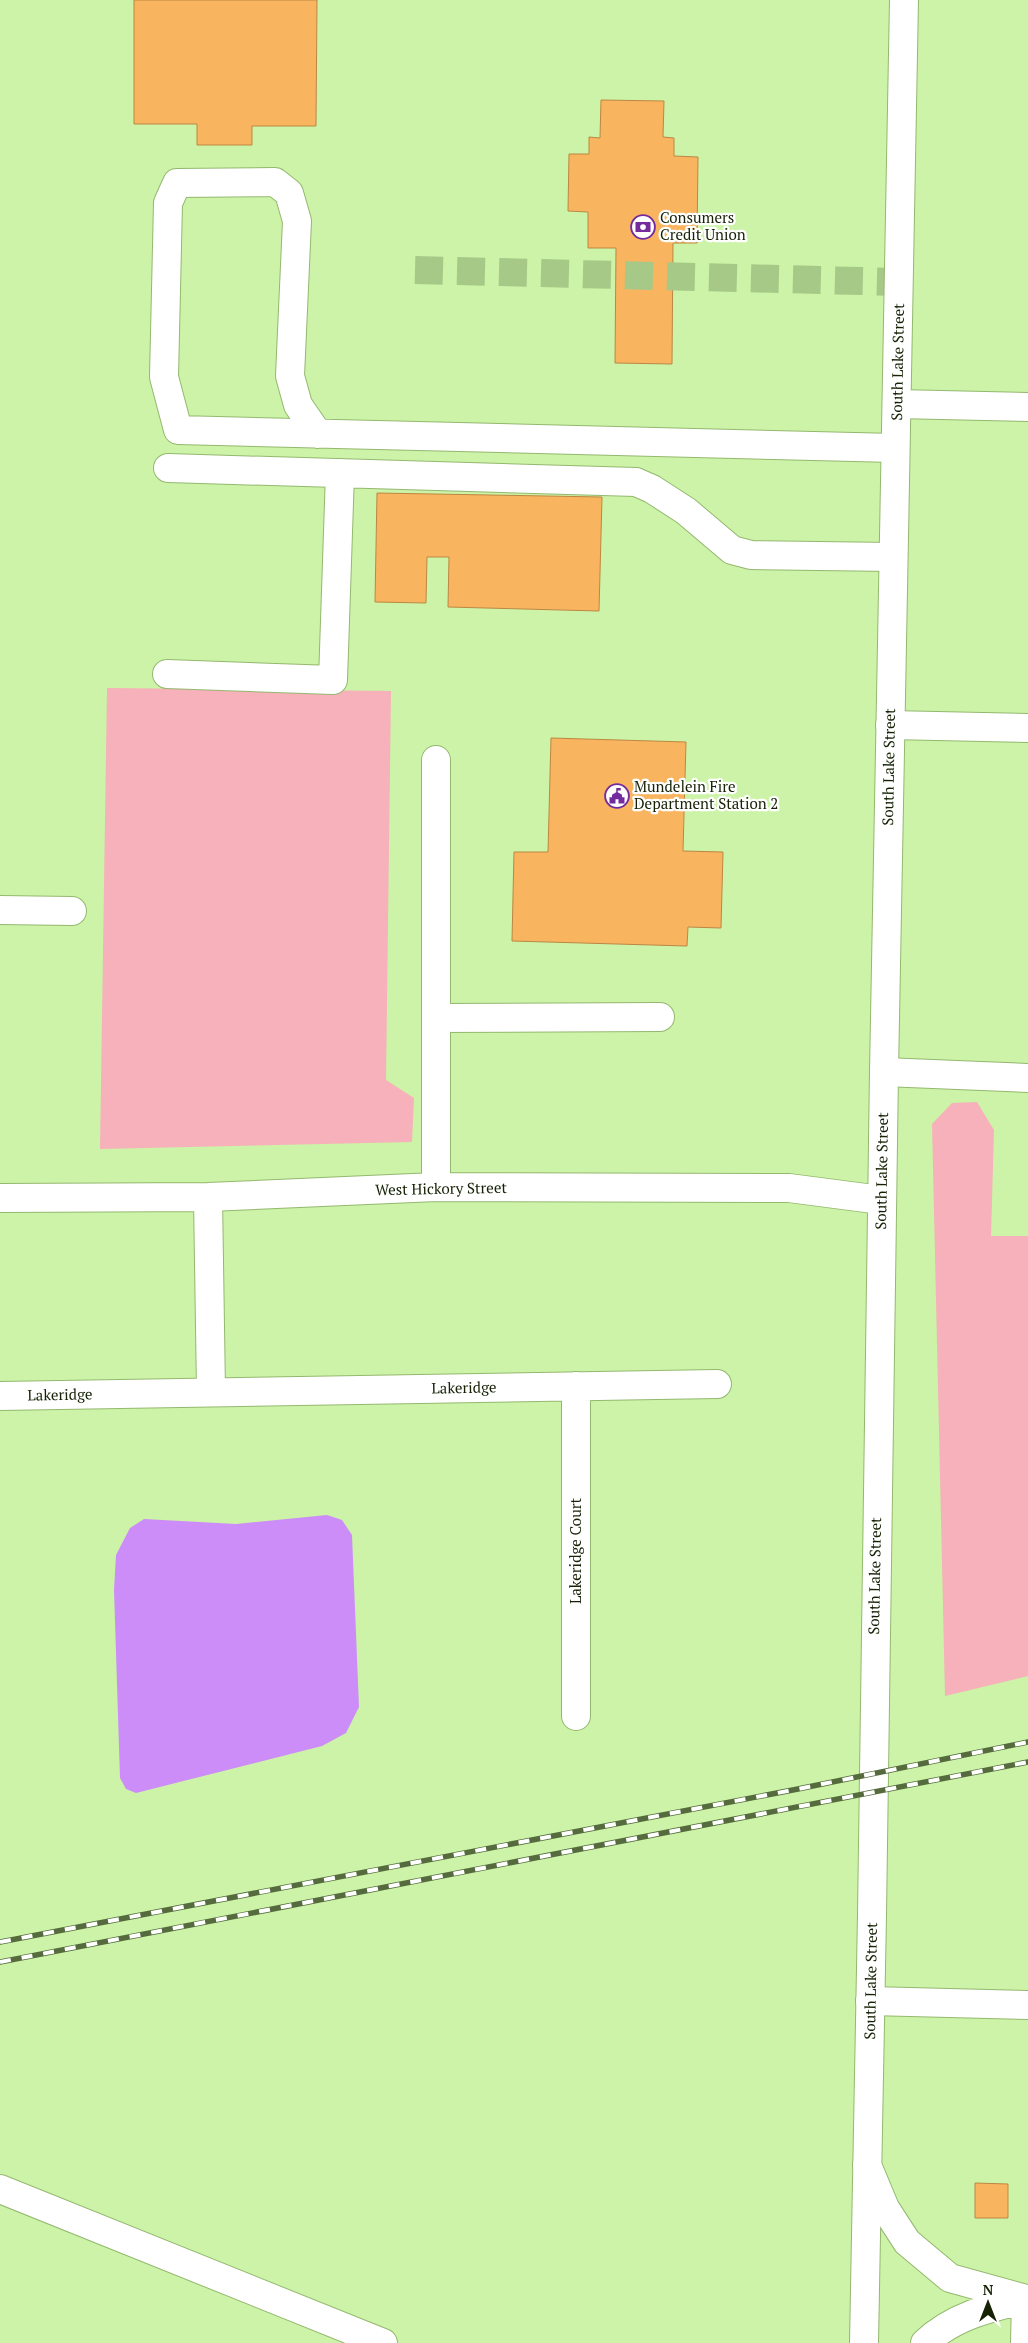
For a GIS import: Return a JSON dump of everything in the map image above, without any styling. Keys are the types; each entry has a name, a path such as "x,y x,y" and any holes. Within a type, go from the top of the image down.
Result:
{"street":[{"name":"South Lake Street","path":"864,2343 884,1072 895,448 898,404 904,0"},
{"path":"318,434 298,405 290,376 297,221 289,193 275,182 177,184 168,203 164,377 178,430 318,434 895,448"},
{"path":"898,404 1028,407"},
{"path":"168,468 636,482 652,488 686,511 732,550 751,555 893,557"},
{"path":"167,674 333,680 340,473"},
{"path":"890,725 1028,728"},
{"path":"436,760 436,1187"},
{"path":"0,910 72,911"},
{"path":"436,1018 660,1017"},
{"path":"884,1072 1028,1078"},
{"name":"West Hickory Street","path":"0,1198 208,1197 436,1187 789,1188 882,1200"},
{"path":"208,1197 211,1392"},
{"name":"Lakeridge","path":"0,1396 718,1384"},
{"name":"Lakeridge Court","path":"576,1386 576,1716"},
{"path":"870,2001 1028,2005"},
{"path":"867,2166 885,2208 907,2242 950,2278 1027,2299"},
{"path":"0,2189 383,2343"},
{"path":"925,2343 935,2334 965,2316 1027,2299"},
{"path":"1025,2343 1027,2299"}],"shaded area":[{"path":"107,688 391,691 386,1080 414,1098 412,1142 100,1149"},
{"path":"977,1102 994,1130 991,1236 1028,1236 1028,1676 945,1696 932,1124 952,1103"},
{"path":"327,1515 342,1520 352,1535 359,1707 346,1733 322,1746 136,1793 126,1789 120,1778 114,1590 116,1555 130,1528 144,1519 236,1524"}],"building":[{"path":"134,0 317,0 316,126 252,126 252,145 197,145 197,124 134,124"},
{"name":"Consumers Credit Union","path":"601,100 664,101 663,137 674,138 674,156 698,157 697,243 673,243 672,364 615,363 616,248 588,248 588,212 568,211 569,154 589,154 589,137 600,138"},
{"path":"377,493 602,497 599,611 448,607 449,557 427,557 426,603 375,602"},
{"name":"Mundelein Fire Department Station 2","path":"551,738 686,742 683,851 723,852 721,928 688,927 687,946 512,941 514,852 548,852"},
{"path":"975,2183 1008,2184 1008,2218 975,2218"}],"tunnel":[{"path":"415,270 900,282"}],"railway":[{"path":"0,1942 798,1789 1028,1742"},
{"path":"0,1962 1028,1762"}],"place":[{"name":"Consumers Credit Union","path":"643,227"},
{"name":"Mundelein Fire Department Station 2","path":"617,796"}]}
